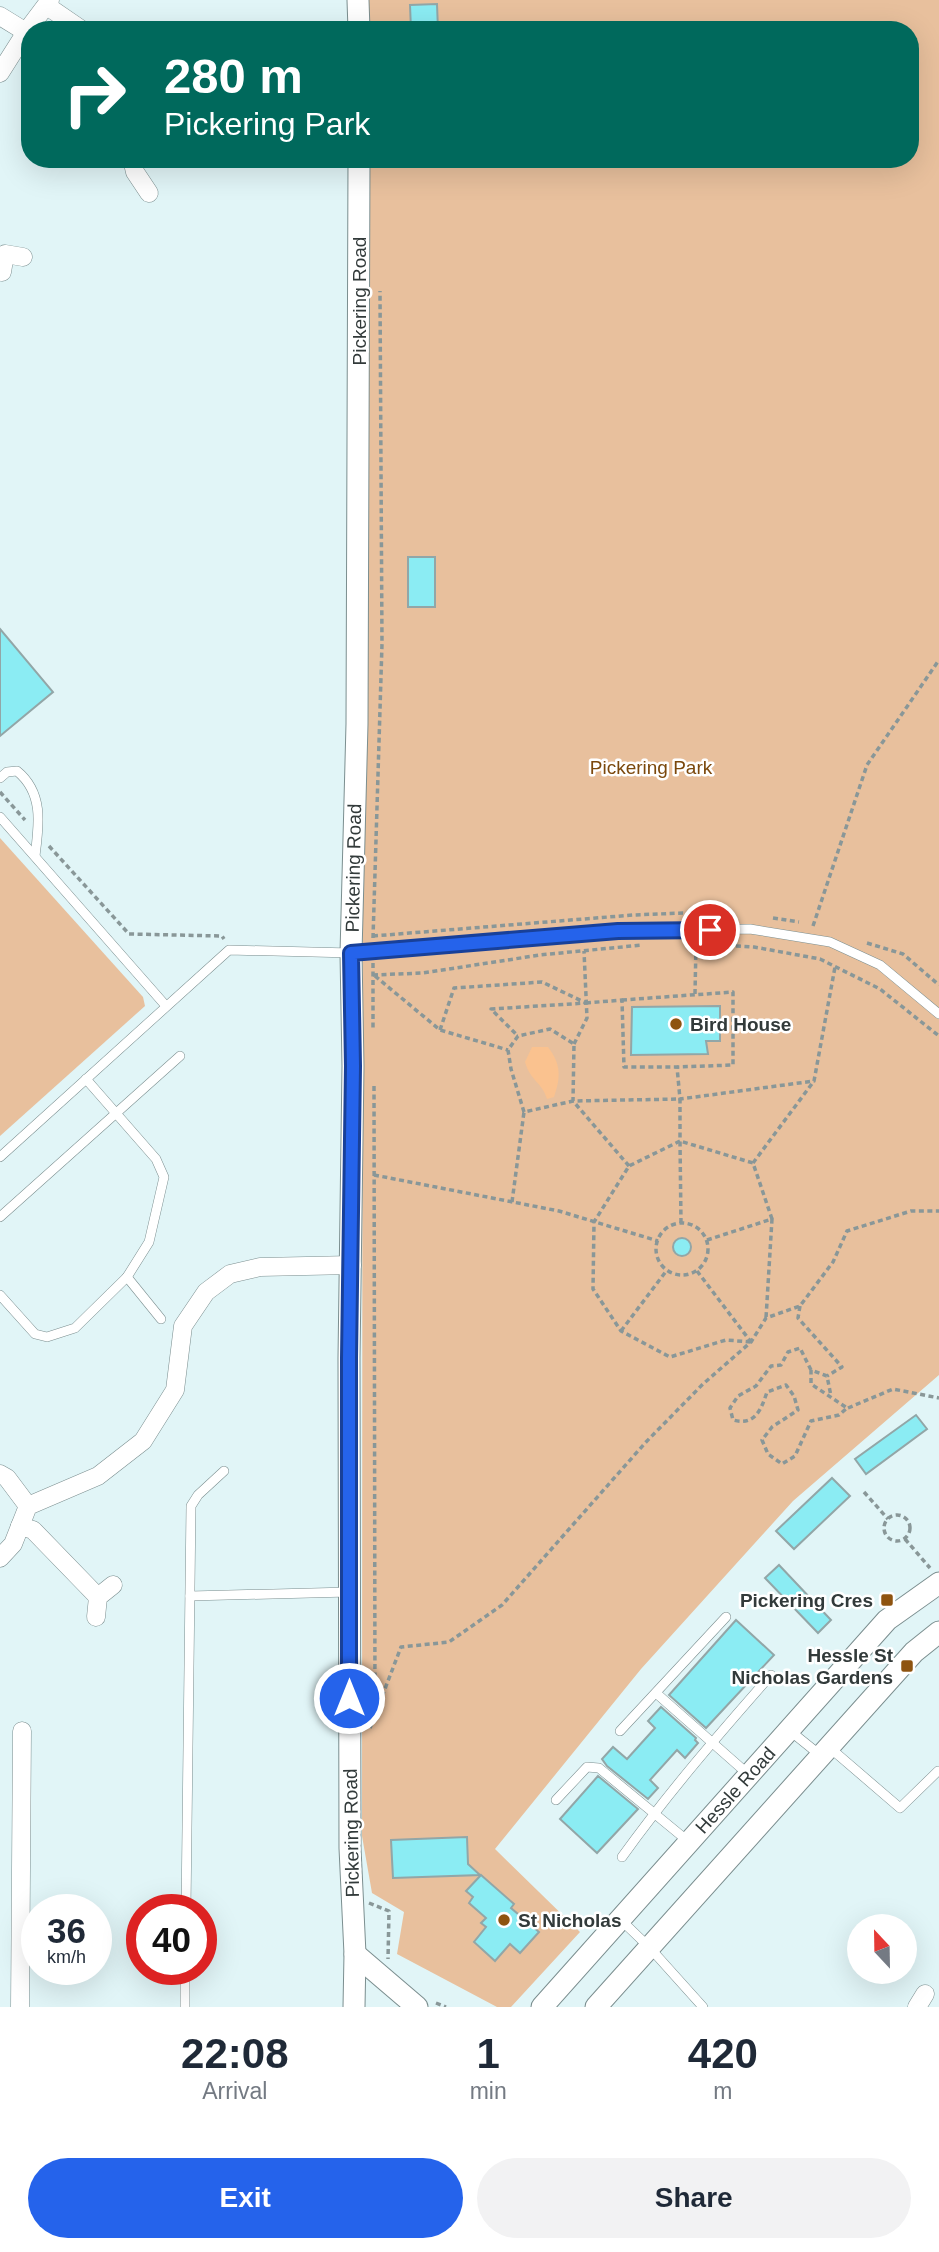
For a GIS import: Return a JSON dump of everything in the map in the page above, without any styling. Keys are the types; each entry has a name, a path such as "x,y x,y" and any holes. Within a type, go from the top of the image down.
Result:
{"street":[{"path":"358,0 359,21"},
{"path":"34,21 48,3 71,21"},
{"path":"0,16 21,29"},
{"path":"0,73 21,40"},
{"path":"134,168 149,193"},
{"name":"Pickering Road","path":"354,2007 349,1592 353,1066 351,953 357,724 359,168"},
{"path":"2,258 23,257"},
{"path":"0,1558 13,1544 28,1506 98,1476 143,1441 175,1390 183,1326 206,1292 230,1274 260,1266 352,1265"},
{"path":"0,1475 7,1478 28,1506"},
{"path":"20,1526 33,1530 98,1597"},
{"name":"Hessle Road","path":"542,2007 887,1620 935,1576"},
{"path":"96,1617 98,1597 113,1585"},
{"path":"596,2007 914,1652 939,1632"},
{"path":"20,2007 22,1731"},
{"path":"355,1954 426,2005"}],"lane":[{"path":"0,778 7,772 17,771 29,780 35,792 38,834 35,856"},
{"path":"0,817 166,1006"},
{"path":"0,1157 229,950 351,953 618,931 750,929 830,942 880,965 939,1014"},
{"path":"0,1217 180,1056"},
{"path":"0,1295 35,1334 47,1337 75,1328 127,1277 149,1242 164,1177 156,1159 86,1079"},
{"path":"127,1277 161,1319"},
{"path":"186,1894 191,1506 198,1495 224,1471"},
{"path":"190,1595 349,1592"},
{"path":"620,1731 726,1617"},
{"path":"622,1857 712,1742 771,1675"},
{"path":"656,1693 749,1774"},
{"path":"789,1730 825,1751 900,1808 938,1771"},
{"path":"556,1800 587,1767 599,1768 689,1842"},
{"path":"619,1919 650,1948 703,2007"},
{"path":"185,1985 185,2007"}],"path":[{"path":"373,936 382,644 380,278"},
{"path":"809,938 867,765 938,663"},
{"path":"0,792 129,934 222,936 229,950"},
{"path":"695,995 696,944 754,947 820,959 880,989 939,1035"},
{"path":"373,975 423,973 540,955 645,945"},
{"path":"584,951 587,1017 574,1044 573,1101 629,1166"},
{"path":"753,1163 814,1082 835,967"},
{"path":"373,975 440,1030 508,1050"},
{"path":"373,975 373,1042"},
{"path":"440,1030 454,988 542,982 586,1003"},
{"path":"518,1036 491,1009 733,992 733,1065 624,1067 622,1000"},
{"path":"512,1202 524,1112 508,1050 518,1036 550,1029 574,1044"},
{"path":"677,1067 680,1099 681,1223"},
{"path":"374,1082 375,1714"},
{"path":"524,1112 573,1101 680,1099 814,1082"},
{"path":"751,1342 726,1340 670,1357 621,1331 593,1289 594,1222 629,1166 680,1141 753,1163"},
{"path":"366,1737 401,1647 449,1642 502,1605 646,1442 703,1384 751,1342 766,1318 772,1219 753,1163"},
{"path":"374,1175 559,1211 658,1241"},
{"path":"828,1376 842,1367 798,1318 800,1306 833,1262 847,1231 911,1211 939,1211"},
{"path":"707,1240 772,1219"},
{"path":"681,1223 697,1228 707,1240 707,1257 697,1270 682,1275 667,1270 658,1257 658,1241 667,1228 681,1223"},
{"path":"621,1331 667,1270"},
{"path":"697,1270 751,1342"},
{"path":"766,1318 800,1306"},
{"path":"847,1408 811,1384 811,1370 800,1348 788,1352 781,1365 771,1366 756,1386 738,1396 730,1408 733,1420 743,1422 754,1419 763,1406 767,1392 786,1385 794,1396 798,1410 772,1427 762,1440 768,1454 782,1464 795,1456 811,1421 839,1415 847,1408 893,1389 939,1398"},
{"path":"811,1370 828,1376"},
{"path":"828,1376 831,1396"},
{"path":"864,1492 888,1519"},
{"path":"895,1515 906,1520 910,1527 905,1538 897,1542 886,1535 884,1527 888,1519 895,1515"},
{"path":"905,1538 935,1576"},
{"path":"364,1901 388,1911 388,1963"},
{"path":"426,2005 446,2007"}],"green space":[{"name":"Pickering Park","path":"363,0 939,0 939,1375 793,1501 641,1669 495,1849 580,1932 511,2007 497,2007 397,1954 404,1912 372,1893 362,1836 363,168 919,168 919,21 363,21"},
{"path":"0,838 143,997 145,1006 0,1136"}],"shaded area":[{"path":"532,1047 548,1047 555,1059 559,1077 554,1097 547,1099 527,1069 525,1062"}],"building":[{"path":"437,4 438,21 411,21 410,5"},
{"path":"408,557 435,557 435,607 408,607"},
{"path":"0,629 53,692 0,736"},
{"name":"Bird House","path":"720,1006 720,1041 706,1041 708,1054 631,1055 632,1007"},
{"path":"682,1238 688,1241 691,1247 688,1253 682,1256 676,1253 673,1247 676,1241"},
{"path":"916,1415 927,1429 866,1474 855,1459"},
{"path":"832,1478 850,1496 794,1549 776,1531"},
{"path":"779,1565 831,1620 818,1633 765,1578"},
{"path":"736,1620 774,1655 706,1728 669,1695"},
{"path":"661,1707 696,1738 698,1743 685,1758 677,1750 650,1780 658,1788 648,1799 602,1759 613,1747 627,1759 655,1728 648,1721"},
{"path":"598,1776 638,1809 597,1853 560,1819"},
{"path":"467,1837 468,1864 480,1875 393,1878 391,1840"},
{"name":"St Nicholas","path":"481,1875 514,1904 511,1908 539,1932 520,1953 510,1944 495,1961 474,1942 486,1927 481,1923 486,1918 469,1903 473,1897 466,1891"}],"place":[{"name":"Bird House","path":"676,1024"},
{"name":"Pickering Cres","path":"887,1600"},
{"name":"Hessle St Nicholas Gardens","path":"907,1666"},
{"name":"St Nicholas","path":"504,1920"}],"route":[{"path":"349,1698 349,1358 353,1066 351,953 618,931 710,930"}]}
